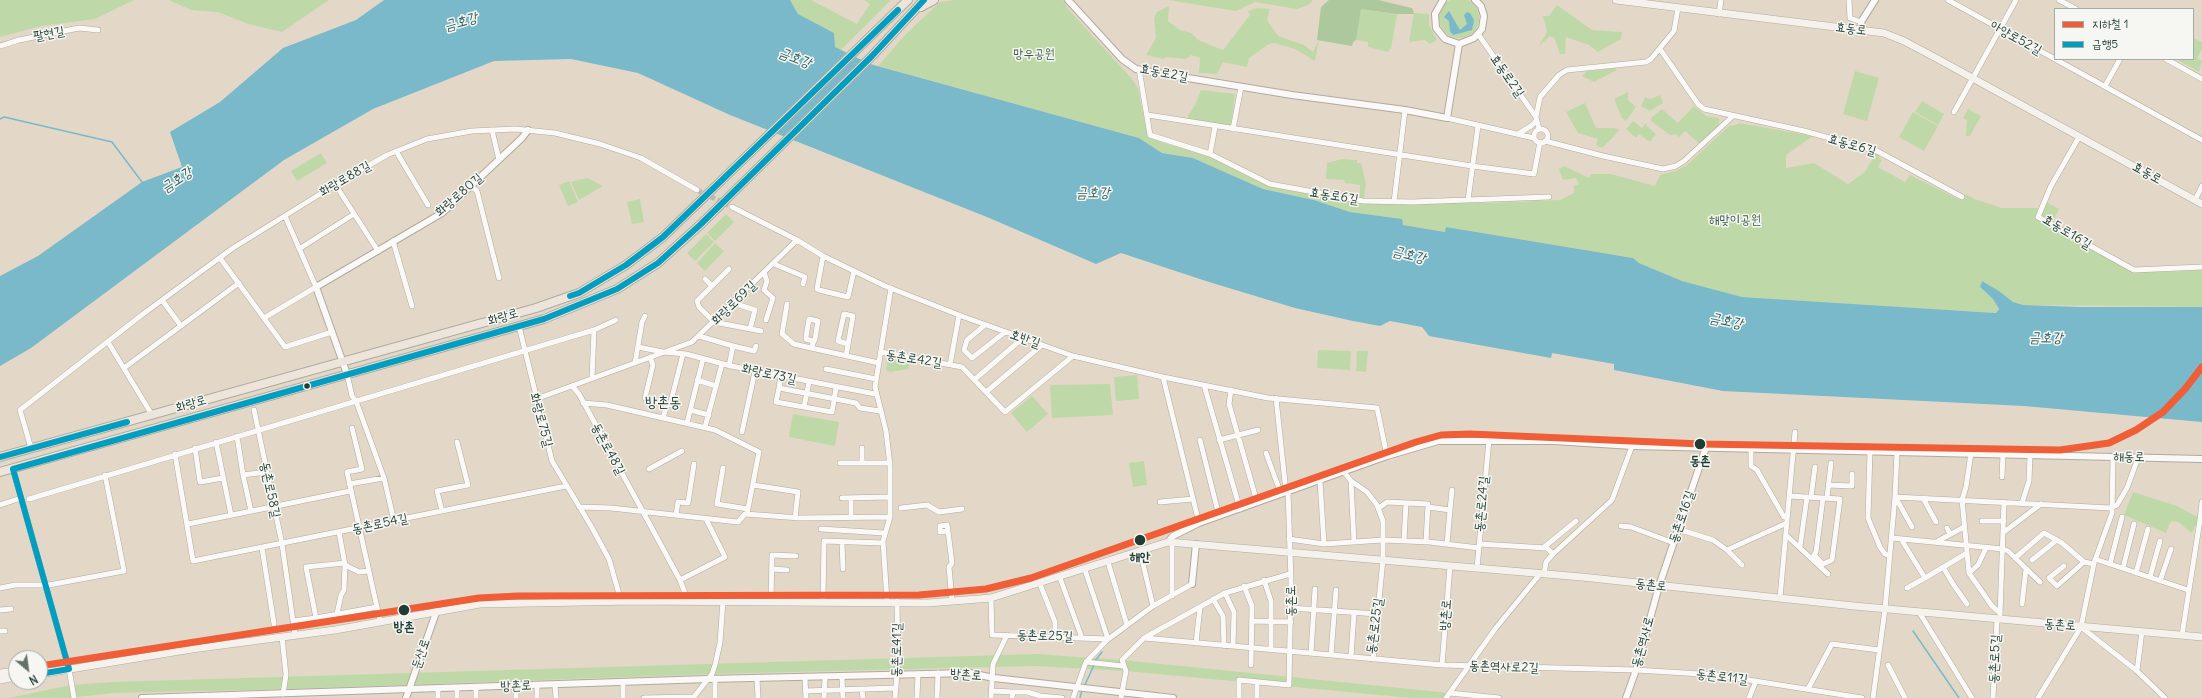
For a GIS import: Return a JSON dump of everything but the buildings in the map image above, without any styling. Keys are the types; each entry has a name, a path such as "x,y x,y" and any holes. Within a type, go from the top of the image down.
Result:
{"main road":[{"name":"화랑로","path":"0,457 536,308 579,293 626,266 657,242 908,0"},
{"name":"화랑로","path":"0,472 544,319 617,289 658,263 872,56 924,0"},
{"path":"907,19 919,8 934,0"},
{"name":"효동로","path":"1616,0 1720,14 1862,26 1904,41 2202,204"},
{"name":"동촌로","path":"48,673 192,648 282,637 480,604 621,601 952,601 991,598 1060,578 1170,542 1477,568 1885,609 2202,637"},
{"path":"48,666 69,669"}],"street":[{"name":"효동로2길","path":"1068,0 1122,59 1139,69 1241,87 1404,110 1447,118"},
{"path":"1443,0 1435,14 1436,28 1444,39 1459,44 1469,41 1478,34 1484,22 1484,16 1480,6 1475,0"},
{"path":"1720,14 1721,0"},
{"name":"효동로","path":"1849,0 1850,18 1862,26"},
{"path":"1862,26 1875,0"},
{"name":"아양로52길","path":"1948,0 2054,58"},
{"path":"1954,112 2016,0"},
{"path":"2059,0 2074,8"},
{"path":"1518,134 1531,126 1536,119 1540,97 1559,74 1565,71 1646,62 1656,55 1674,31 1678,8"},
{"name":"팔현길","path":"0,46 19,40 80,28 98,30"},
{"name":"효동로2길","path":"1478,34 1536,119"},
{"path":"1459,44 1447,118 1663,169 1676,166 1684,161 1733,116"},
{"name":"효동로6길","path":"1660,49 1698,104 1710,111 1804,131 1877,151 1962,197"},
{"name":"아양로52길","path":"2057,60 2202,140"},
{"path":"2105,86 2119,60"},
{"path":"2168,60 2202,77"},
{"name":"효동로6길","path":"1139,69 1150,135 1210,154 1270,184 1363,201 1394,202 1549,197"},
{"path":"1234,129 1241,87"},
{"path":"1394,202 1404,110"},
{"path":"1148,116 1215,127 1300,138 1472,166 1534,174 1546,132 1539,129"},
{"path":"1536,119 1539,129"},
{"path":"1468,200 1478,126"},
{"path":"1210,154 1215,127"},
{"path":"1534,138 1534,133 1539,129"},
{"path":"492,130 497,161"},
{"name":"화랑로88길","path":"31,448 20,410 162,300 220,258 335,184 396,151 427,138 472,131 492,130 528,130 569,136 600,144 641,158 697,190"},
{"name":"화랑로80길","path":"264,318 442,213 528,130"},
{"name":"효동로16길","path":"2079,137 2051,186 2038,217 2130,268 2164,270 2202,267"},
{"path":"396,151 428,205"},
{"path":"335,184 378,251"},
{"path":"471,186 477,191 499,278"},
{"path":"2195,200 2202,186"},
{"name":"호반길","path":"732,207 797,240 823,256 891,288 985,325 1073,356 1187,382 1276,398 1361,408 1377,408 1387,456"},
{"path":"299,248 354,214"},
{"path":"285,216 316,288 343,362 352,396 356,401 384,478 394,521"},
{"name":"화랑로69길","path":"536,399 692,342 764,274 797,240"},
{"path":"393,241 412,306"},
{"path":"823,256 818,290 848,297 854,271"},
{"path":"220,258 285,347 332,332"},
{"path":"774,264 805,277 803,284"},
{"path":"729,269 697,301 699,307 719,323 761,331"},
{"path":"764,274 767,280 764,290 772,298 766,320"},
{"path":"705,279 712,286"},
{"path":"124,368 239,283"},
{"path":"881,352 891,288"},
{"path":"162,300 181,326"},
{"path":"733,303 755,310 750,329"},
{"path":"787,304 782,334 794,344 879,363"},
{"path":"846,356 853,316 844,314 838,341 848,344"},
{"path":"950,365 959,315"},
{"path":"634,363 642,322 645,316"},
{"path":"29,499 195,448 257,431 594,330 616,320"},
{"path":"985,325 967,340 964,350 972,358 1005,332"},
{"name":"화랑로75길","path":"519,326 552,461 608,559 621,601"},
{"path":"592,378 594,330"},
{"path":"699,336 754,351 756,346"},
{"path":"974,380 1023,338"},
{"path":"811,348 813,341"},
{"path":"108,342 152,415"},
{"path":"986,392 1042,345"},
{"path":"729,366 733,346"},
{"path":"638,347 663,352"},
{"name":"화랑로73길","path":"663,352 683,354 729,366 836,388 875,394"},
{"name":"동촌로42길","path":"887,601 883,543 884,533 890,517 890,463 886,431 875,394 881,352 962,367 1005,412 1073,356"},
{"path":"650,357 653,365 645,398 670,405 683,354"},
{"path":"687,423 703,359"},
{"path":"705,427 722,364"},
{"path":"826,368 876,379"},
{"path":"742,432 755,371"},
{"path":"781,376 776,402 832,412 836,388"},
{"path":"1163,377 1199,523"},
{"path":"698,380 716,386"},
{"path":"804,407 809,382"},
{"path":"1204,385 1240,508"},
{"name":"동촌로48길","path":"572,386 583,403 680,580 688,601"},
{"path":"779,388 856,403 860,408 880,411"},
{"path":"1231,390 1229,404 1257,502"},
{"path":"1276,398 1290,552"},
{"path":"579,507 611,508 642,513 738,522 748,511 759,452 715,430 705,427 608,405 583,403"},
{"path":"663,418 667,404"},
{"name":"동촌로58길","path":"254,410 272,506 282,544 295,635"},
{"path":"690,410 709,415"},
{"path":"352,428 362,469 347,472 380,621"},
{"path":"1219,440 1258,430"},
{"path":"1780,598 1795,432"},
{"path":"237,436 243,475 251,511"},
{"path":"1200,440 1219,516"},
{"name":"해동로","path":"1170,542 1173,536 1199,523 1387,456 1438,440 1489,440 1632,446 2202,459"},
{"name":"동촌로24길","path":"1477,568 1489,440"},
{"path":"216,442 231,515"},
{"path":"442,511 437,491 468,485 457,442"},
{"path":"1446,698 1495,629 1542,574 1546,562 1612,500 1632,446"},
{"name":"동촌로16길","path":"1659,586 1706,447"},
{"path":"195,448 200,482 223,478"},
{"path":"862,448 862,463"},
{"path":"1751,448 1751,466 1757,470 1787,520"},
{"path":"649,469 682,451"},
{"path":"1870,451 1868,518 1880,547 1885,554 1890,556"},
{"path":"1873,698 1885,609 1892,538 1897,452"},
{"path":"1266,453 1285,492"},
{"path":"1971,453 1966,487 1962,500 1969,573 1999,618"},
{"path":"175,454 188,524 350,491"},
{"path":"2002,477 2003,454"},
{"path":"2022,503 2029,482 2030,455"},
{"path":"2038,698 2081,627 2094,561 2112,512 2113,457"},
{"path":"1895,497 2111,508 2117,505 2127,488 2138,458"},
{"path":"840,463 890,463"},
{"path":"1789,496 1809,497 1825,498 1840,499 1832,560 1823,564 1814,555 1816,552 1825,498 1828,485 1830,463"},
{"path":"676,515 678,502 688,503 694,464"},
{"path":"1800,547 1815,467"},
{"path":"723,468 717,504 748,511 795,518 890,517"},
{"path":"13,469 69,669 74,698"},
{"path":"243,475 266,472"},
{"path":"1344,472 1351,481 1367,492 1379,508 1383,521 1383,560"},
{"path":"1828,485 1852,486 1852,474"},
{"path":"0,588 45,585 124,571 105,475"},
{"path":"349,484 384,478"},
{"path":"1320,481 1324,544"},
{"path":"1351,481 1354,542"},
{"path":"753,485 798,492 795,518"},
{"name":"동촌로54길","path":"188,524 193,561 566,486"},
{"path":"1447,544 1452,490"},
{"path":"842,498 890,497"},
{"path":"1895,497 1912,527"},
{"path":"0,505 21,498"},
{"path":"851,498 851,518"},
{"path":"1923,498 1936,522"},
{"path":"1160,502 1193,499"},
{"path":"1379,508 1387,502 1428,504 1428,507 1450,510"},
{"name":"동촌로5길","path":"1994,698 2004,532 2004,502"},
{"path":"2182,635 2188,590 2201,520 2202,502"},
{"path":"1404,541 1406,503"},
{"path":"2004,532 2041,504"},
{"path":"901,508 927,505 939,512 962,509"},
{"path":"1426,542 1428,507"},
{"path":"2110,564 2122,517"},
{"path":"680,580 725,557 706,519"},
{"path":"1727,550 1787,520"},
{"path":"1543,548 1576,521"},
{"path":"1982,521 2004,522"},
{"path":"2123,568 2134,524"},
{"path":"1620,526 1631,527 1674,543"},
{"path":"1936,542 1964,527"},
{"path":"1947,528 1950,534"},
{"path":"821,529 884,533"},
{"path":"1678,529 1713,540 1727,550 1742,565"},
{"path":"2136,573 2148,529"},
{"path":"948,531 952,563 950,567 952,601"},
{"path":"338,614 340,595 344,590 345,564 339,532"},
{"path":"1562,533 1568,540"},
{"path":"2015,558 2044,533 2057,540 2084,562"},
{"path":"1786,535 1828,574"},
{"path":"1892,538 2003,549 2008,551 2040,582"},
{"path":"1289,539 1324,544 1383,540 1479,546 1547,548 1553,554"},
{"path":"1901,539 1925,578"},
{"path":"2032,560 2057,540"},
{"path":"823,601 824,541 883,543"},
{"path":"2150,577 2160,541"},
{"path":"842,542 843,569"},
{"path":"1170,542 1172,596"},
{"path":"1073,698 1086,662 1108,639 1153,606 1192,584 1196,544"},
{"path":"262,548 274,624"},
{"path":"1969,573 1978,565 1986,548"},
{"path":"2160,581 2171,549"},
{"path":"1140,551 1153,606"},
{"name":"동촌로","path":"1290,552 1291,650"},
{"path":"1907,588 1966,553"},
{"path":"771,601 772,555 796,556"},
{"name":"동촌로25길","path":"1144,638 1224,646 1291,650 1373,659 1383,560"},
{"path":"2064,566 2049,578 2057,586 2084,562 2094,561 2123,568 2188,590"},
{"path":"1108,562 1126,626"},
{"path":"316,618 306,567 345,564 359,572 369,571"},
{"name":"방촌로","path":"1442,665 1450,566"},
{"path":"1943,567 1967,604"},
{"path":"772,569 787,570"},
{"path":"2022,604 2026,569"},
{"path":"1085,570 1108,639"},
{"path":"1121,666 1122,660 1144,638 1213,599 1244,586 1290,574"},
{"path":"1060,578 1082,638"},
{"path":"1264,580 1271,601 1271,649"},
{"path":"1040,584 1055,622 1055,637"},
{"path":"1244,586 1252,606 1251,665"},
{"name":"동촌역사로","path":"1626,698 1636,670 1659,586"},
{"path":"1311,653 1315,589"},
{"path":"1331,655 1336,590"},
{"path":"1225,593 1234,612 1233,646"},
{"name":"동촌로25길","path":"991,598 992,635 1108,639"},
{"path":"1213,599 1223,616 1224,646"},
{"path":"644,698 693,697 708,679 712,674 719,654 723,601"},
{"name":"동촌로41길","path":"895,698 897,674 897,601"},
{"path":"293,621 377,607"},
{"path":"1196,643 1200,607"},
{"path":"1291,608 1377,614"},
{"path":"0,610 12,609"},
{"name":"둔산로","path":"406,698 437,610"},
{"path":"1919,612 1972,698"},
{"path":"1351,657 1354,613"},
{"path":"1252,621 1291,622"},
{"path":"2081,627 2137,671 2165,698"},
{"path":"2137,671 2142,631"},
{"name":"동촌로25길","path":"991,698 994,678 993,664 1006,635"},
{"path":"282,637 287,695"},
{"path":"1808,689 1832,644 1879,650"},
{"path":"1239,698 1239,680 1289,685 1291,650"},
{"name":"동촌역사로2길","path":"1373,659 1442,665 1636,670"},
{"path":"1086,662 1121,666 1126,671 1121,698"},
{"path":"1888,665 1905,698"},
{"name":"동촌로11길","path":"1636,670 1717,675 1862,698"},
{"path":"936,698 938,673"},
{"name":"방촌로","path":"142,698 318,695 457,688 708,679 805,678 897,674 970,673 994,678 1123,691 1173,698"},
{"path":"917,698 918,674"},
{"path":"824,698 825,677"},
{"path":"842,677 843,698"},
{"path":"757,678 758,698"},
{"path":"805,678 806,698"},
{"path":"715,679 715,698"},
{"path":"1749,698 1756,681"},
{"path":"622,682 623,698"},
{"path":"1257,682 1257,698"},
{"path":"537,685 537,698"},
{"path":"555,685 556,698"},
{"path":"516,686 516,698"},
{"path":"457,688 457,698"},
{"path":"476,688 476,698"},
{"path":"805,691 895,688"},
{"path":"438,689 438,698"},
{"path":"862,690 863,698"},
{"path":"992,691 1012,695 1033,693 1040,696 1062,698"},
{"path":"1450,693 1499,698"}],"green space":[{"path":"1455,-1 1467,0 1473,4 1479,18 1477,26 1473,32 1467,36 1459,38 1451,36 1445,32 1441,26 1439,18 1441,10 1445,4"},
{"path":"0,0 134,0 95,19 41,26 0,37"},
{"path":"169,0 329,0 282,32 248,24 218,12 191,10"},
{"path":"790,0 811,0 857,24 870,4 864,0 891,0 841,50 835,47 834,33 798,14"},
{"name":"해맞이공원","path":"955,0 1063,0 1068,9 1133,80 1138,89 1148,137 1167,144 1210,154 1269,186 1338,199 1414,203 1486,203 1560,200 1574,193 1574,186 1579,184 1576,178 1563,180 1559,169 1564,166 1589,178 1591,174 1611,174 1655,186 1660,175 1675,171 1687,165 1730,125 1733,126 1739,123 1813,136 1786,155 1786,168 1814,163 1848,184 1865,172 1876,153 1880,155 1879,158 1882,160 1878,167 1905,182 1910,175 1962,201 1966,194 1974,199 2002,208 2038,208 2035,217 2130,271 2164,272 2202,270 2202,307 2023,305 2013,302 1999,291 1982,281 1980,287 1993,299 1999,309 1996,313 1742,297 1682,281 1639,263 1633,258 1446,227 1446,232 1403,225 1402,219 1350,212 1314,200 1263,189 1193,158 1162,153 1139,138 878,66 905,35 940,2"},
{"path":"1168,0 1313,0 1308,5 1297,9 1255,2 1236,11"},
{"path":"1329,0 1378,0 1412,8 1414,14 1397,14 1361,9 1356,40 1353,42 1352,46 1317,40 1321,7"},
{"path":"1557,5 1592,30 1622,32 1621,39 1598,52 1589,45 1566,37 1565,54 1560,54 1554,37 1552,38 1550,36 1538,47 1547,32 1543,16 1549,16"},
{"path":"1169,6 1168,21 1180,30 1191,33 1198,40 1223,50 1250,15 1248,11 1257,8 1270,9 1267,20 1278,36 1304,45 1313,52 1319,40 1315,61 1295,49 1274,43 1269,44 1249,58 1247,67 1223,62 1217,74 1199,73 1200,58 1191,55 1186,59 1166,57 1163,59 1146,55 1156,38 1154,18 1157,12"},
{"path":"1361,9 1397,14 1391,49 1389,49 1389,52 1368,47 1368,42 1356,40"},
{"path":"1414,13 1429,14 1429,25 1437,40 1430,44 1425,40 1409,42"},
{"path":"2194,38 2202,42 2202,49 2197,58 2202,61 2199,72 2178,60 2194,60"},
{"path":"1616,68 1617,70 1594,82 1582,76 1587,71"},
{"path":"1855,71 1879,78 1867,121 1843,114"},
{"path":"1201,90 1235,94 1231,125 1188,120 1188,116 1195,105"},
{"path":"1628,92 1628,100 1636,107 1626,121 1622,118 1614,99"},
{"path":"1660,95 1663,103 1650,111 1641,106 1645,97 1650,99"},
{"path":"1922,101 1944,114 1938,125 1915,112"},
{"path":"1585,103 1596,128 1614,128 1620,130 1602,148 1596,145 1598,139 1578,133 1566,112"},
{"path":"1694,106 1706,116 1719,118 1719,125 1700,144 1685,131 1679,137 1676,134 1670,135 1651,121 1651,118 1662,109 1678,123"},
{"path":"1968,109 1981,116 1970,136 1966,136 1967,120 1963,118"},
{"path":"1913,112 1938,126 1924,151 1899,137"},
{"path":"1633,121 1642,128 1646,123 1647,126 1656,134 1650,142 1639,134 1636,138 1626,129"},
{"path":"321,153 327,163 297,181 291,171"},
{"path":"1342,159 1357,160 1357,163 1361,163 1366,184 1364,198 1360,197 1360,185 1345,183 1344,180 1326,179 1327,163"},
{"path":"587,178 603,186 579,200 571,182"},
{"path":"569,181 578,202 568,206 559,185"},
{"path":"640,199 644,222 632,224 627,202"},
{"path":"2046,202 2059,209 2052,223 2041,217"},
{"path":"726,214 734,222 715,241 707,233"},
{"path":"706,234 714,242 695,261 687,253"},
{"path":"715,243 724,251 705,271 697,263"},
{"path":"1318,350 1351,351 1350,370 1317,368"},
{"path":"1357,351 1368,351 1366,372 1356,371"},
{"path":"888,359 909,363 909,369 890,372 886,370"},
{"path":"1137,375 1139,399 1116,401 1114,377"},
{"path":"1110,384 1113,415 1052,418 1050,385"},
{"path":"1032,396 1048,414 1027,432 1011,413"},
{"path":"793,414 839,422 835,446 789,437"},
{"path":"1144,461 1147,485 1133,487 1129,463"},
{"path":"2133,492 2177,506 2199,518 2192,533 2178,522 2171,521 2166,533 2124,515"},
{"path":"1036,654 1122,660 1450,693 1446,698 1411,698 1126,671 1035,666 712,674 288,689 115,693 68,698 9,698 71,685 112,682"}],"water":[{"name":"금호강","path":"384,0 790,0 798,14 834,33 835,47 870,64 1139,138 1162,153 1193,158 1263,189 1314,200 1350,212 1402,219 1403,225 1445,232 1446,227 1633,258 1639,263 1682,281 1742,297 1996,313 1999,309 1993,299 1980,287 1982,281 1999,291 2013,302 2023,305 2081,307 2202,307 2202,422 2024,406 1723,391 1614,370 1614,364 1552,353 1551,358 1429,336 1422,327 1390,321 1380,326 1295,308 1121,253 1096,264 987,217 730,115 638,73 571,59 494,61 373,109 284,160 31,348 0,366 0,276 38,256 142,182 182,167 170,132 220,102 283,48 356,20"},
{"path":"1449,11 1460,30 1467,24 1464,15 1467,12 1470,13 1474,20 1472,30 1453,35 1450,31 1449,21 1444,17"}],"waterway":[{"path":"0,119 4,117 112,142 142,182"},
{"path":"1913,631 1959,698"},
{"path":"1095,661 1102,652"},
{"path":"1084,687 1094,665"},
{"path":"1080,698 1082,690"}],"tunnel":[{"path":"697,190 732,207"}],"metro line":[{"name":"1","path":"48,665 479,598 518,596 919,595 986,589 1031,578 1416,442 1441,435 1470,434 1701,444 2060,450 2109,443 2136,430 2163,412 2185,389 2202,367"}],"transit line":[{"name":"급행5","path":"48,673 69,669 13,469 544,319 617,289 658,263 701,224 872,56 924,0"},
{"name":"급행5","path":"570,296 579,293 626,265 663,237 898,10"},
{"name":"급행5","path":"0,457 127,422"}],"place":[{"name":"동촌","path":"1700,444"},
{"name":"해안","path":"1140,540"},
{"name":"방촌","path":"404,610"}],"district":[{"name":"방촌동","path":"663,403"}],"park label":[{"name":"망우공원","path":"1034,54"}]}
